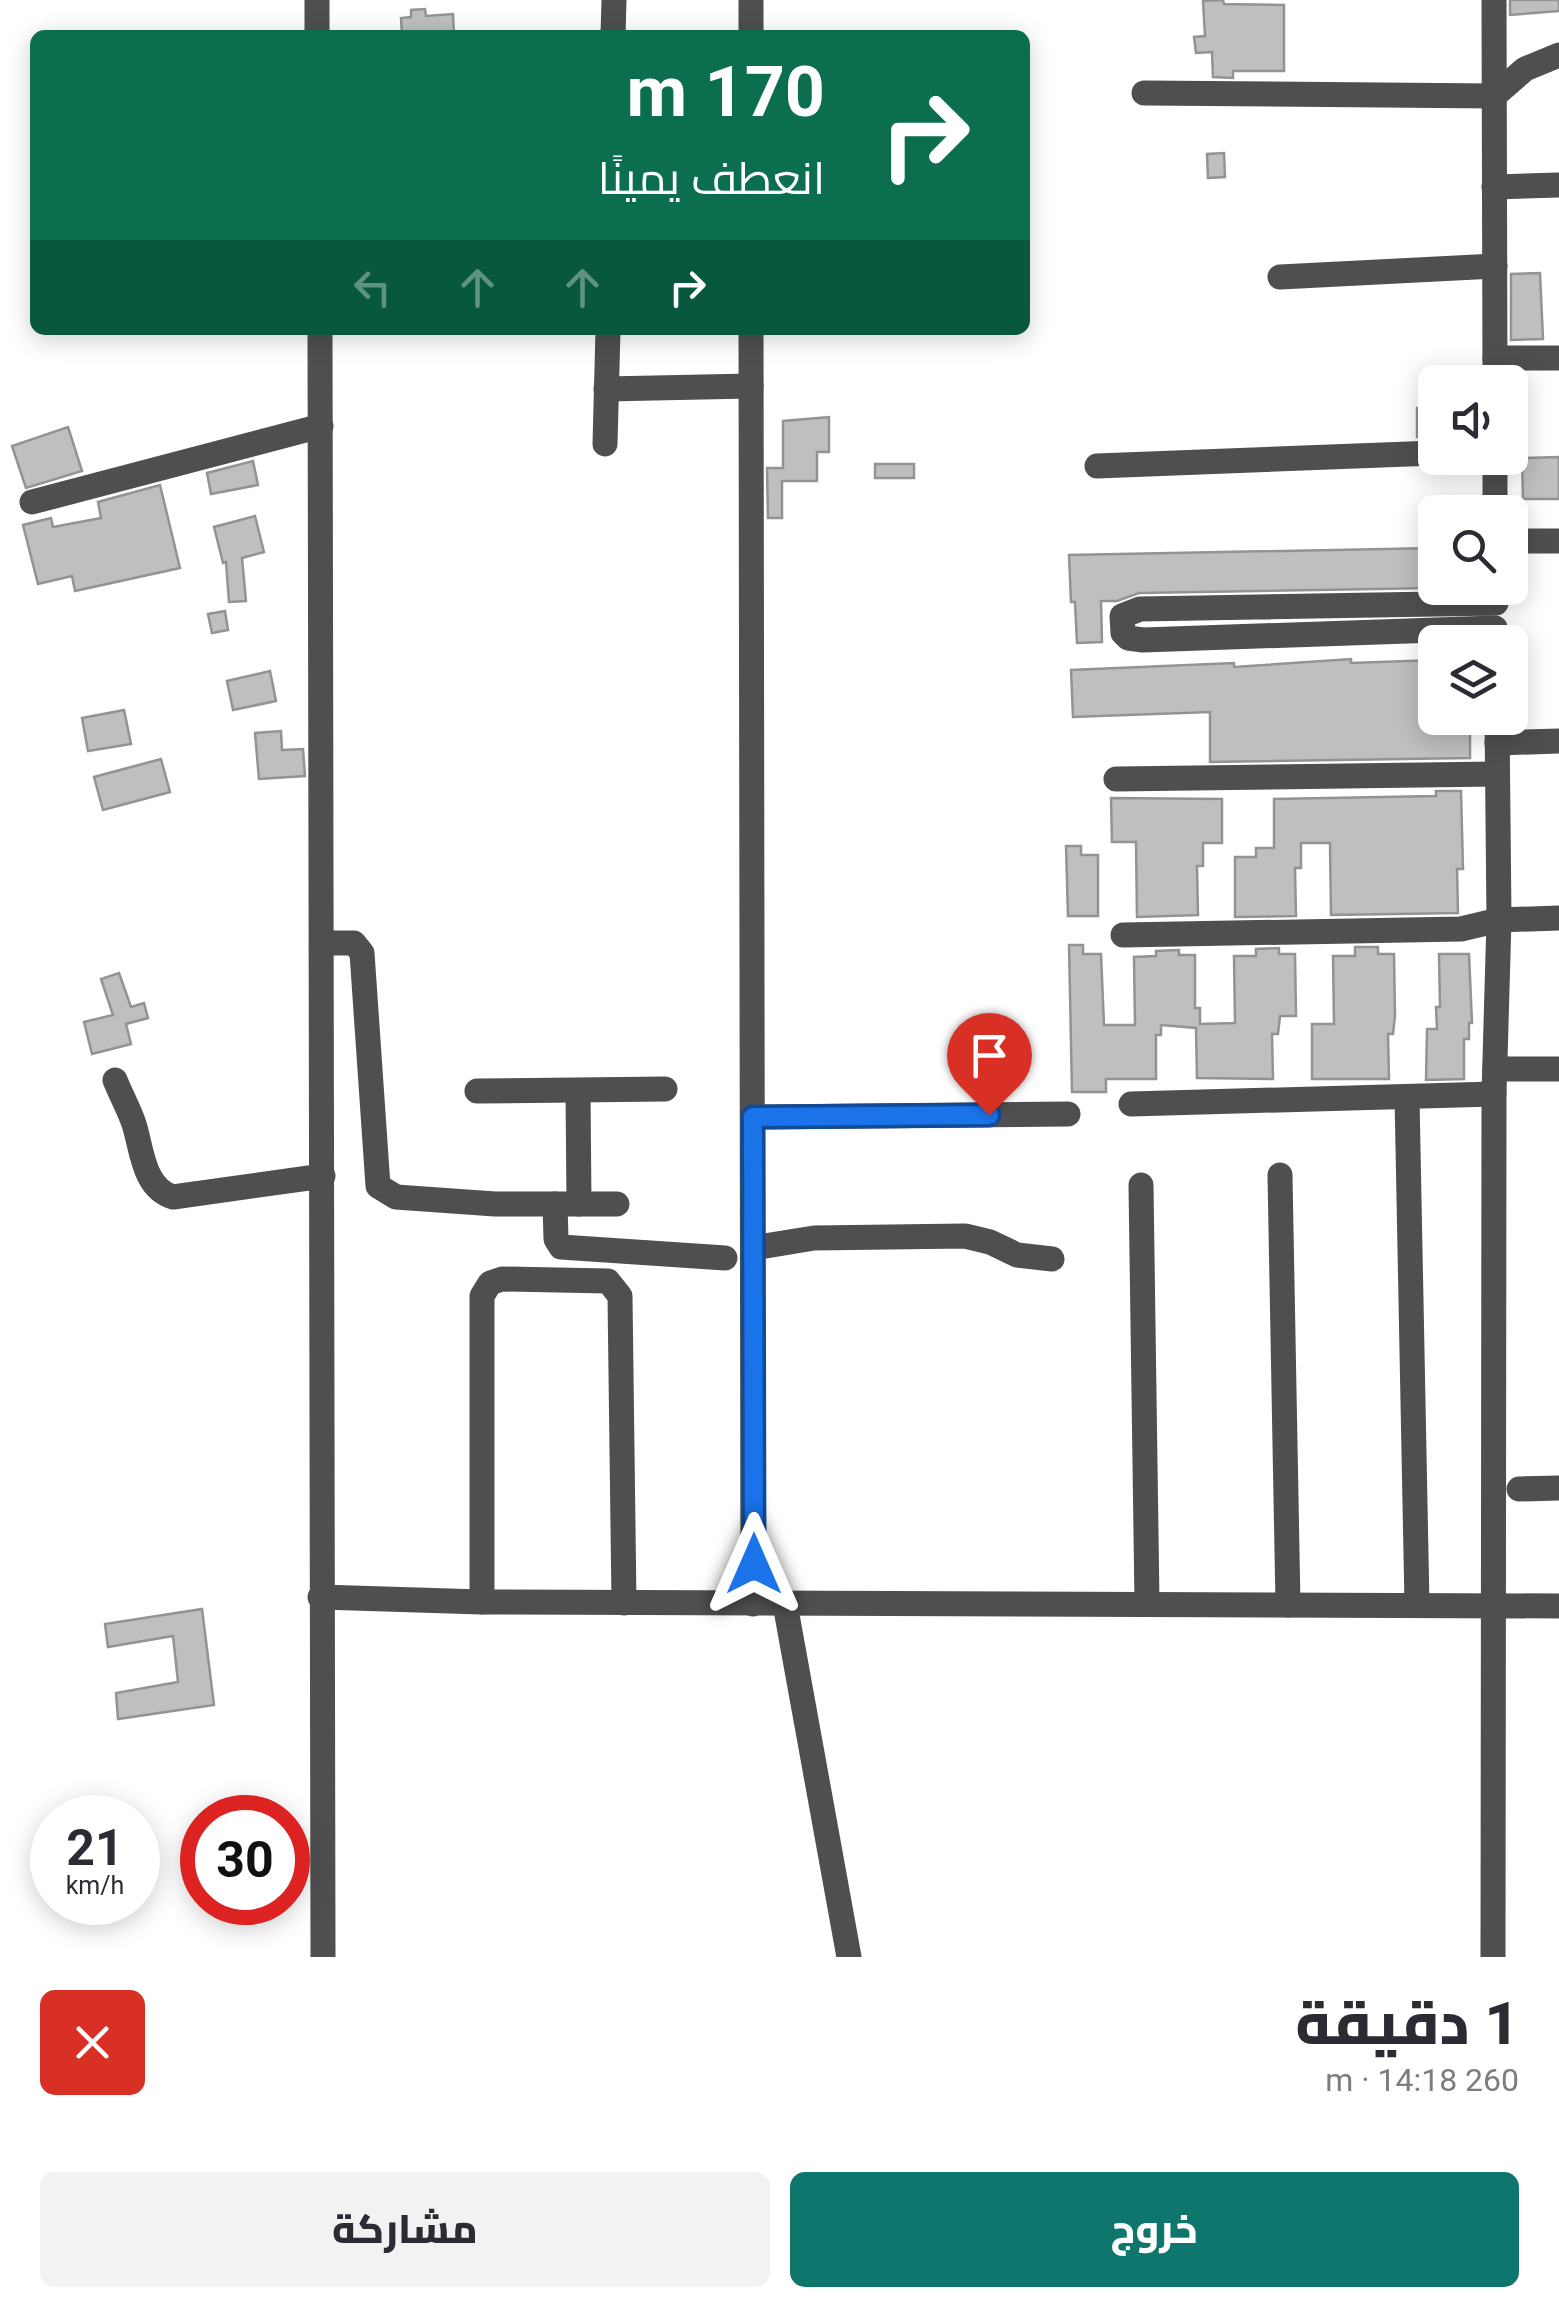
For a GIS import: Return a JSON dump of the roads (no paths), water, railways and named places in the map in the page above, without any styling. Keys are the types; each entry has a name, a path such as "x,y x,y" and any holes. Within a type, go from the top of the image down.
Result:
{"street":[{"path":"317,0 318,30"},
{"path":"613,30 614,0"},
{"path":"751,0 751,30"},
{"path":"1494,0 1495,365"},
{"path":"1144,93 1494,96 1525,69 1559,54"},
{"path":"1494,187 1559,185"},
{"path":"1280,277 1494,266"},
{"path":"320,335 322,1957"},
{"path":"605,444 608,335"},
{"path":"751,335 754,1604"},
{"path":"1522,365 1559,358"},
{"path":"606,389 752,386"},
{"path":"32,502 321,426"},
{"path":"1097,466 1418,455"},
{"path":"1528,541 1559,541"},
{"path":"1140,609 1495,615 1143,640 1122,633 1122,616 1140,609"},
{"path":"1493,1957 1497,735"},
{"path":"1525,735 1559,741"},
{"path":"1116,778 1498,774"},
{"path":"1122,935 1460,929 1498,920 1559,918"},
{"path":"322,943 354,943 362,953 378,1186 396,1197 494,1204 616,1204"},
{"path":"1131,1104 1406,1097 1559,1069"},
{"path":"114,1080 134,1122 148,1175 165,1194 174,1197 322,1176"},
{"path":"478,1092 664,1089"},
{"path":"578,1091 567,1204 556,1239 561,1247 725,1258"},
{"path":"1406,1097 1417,1605"},
{"path":"753,1117 1068,1114"},
{"path":"1280,1175 1288,1605"},
{"path":"1141,1185 1147,1603"},
{"path":"753,1248 814,1238 965,1236 1017,1254 1052,1260"},
{"path":"482,1602 482,1296 490,1283 502,1279 608,1281 620,1296 624,1603"},
{"path":"1520,1489 1559,1488"},
{"path":"320,1597 754,1604 1559,1606"},
{"path":"785,1604 848,1957"}]}
